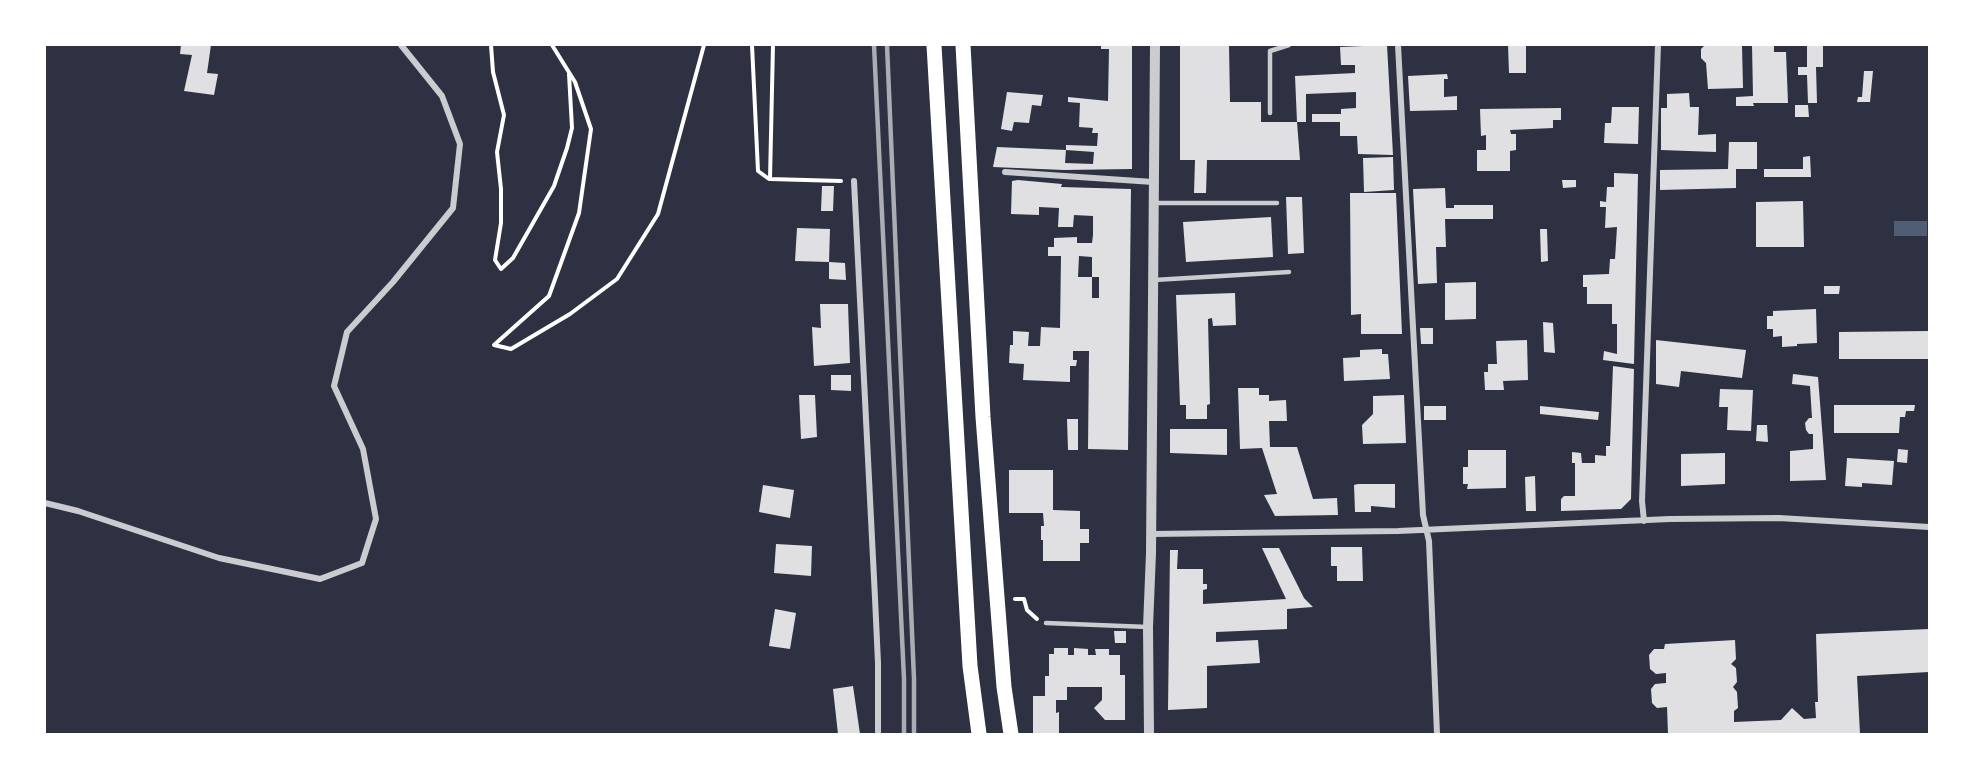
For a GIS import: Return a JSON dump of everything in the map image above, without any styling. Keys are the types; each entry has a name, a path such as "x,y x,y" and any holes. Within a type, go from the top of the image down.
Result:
{"main road":[{"path":"934,45 970,654 979,734"},
{"path":"963,45 983,417 1004,687 1011,734"}],"street":[{"path":"45,503 78,511 219,558 320,579 362,563 376,519 363,449 334,386 347,332 393,282 453,208 460,144 442,96 401,45"},
{"path":"1149,734 1148,627 1151,534 1155,45"},
{"path":"1398,45 1423,515 1429,541 1437,734"},
{"path":"1644,521 1642,501 1658,45"},
{"path":"1005,172 1153,182"},
{"path":"854,181 875,598 878,734"},
{"path":"1151,534 1426,530 1779,518 1929,527"}],"lane":[{"path":"1270,113 1270,51 1289,45"},
{"path":"1153,203 1277,203"},
{"path":"1154,280 1289,272"},
{"path":"1046,622 1148,627"}],"path":[{"path":"491,45 493,72 504,115 497,152 501,189 501,223 495,260 501,269 513,258 554,186 572,128 569,72"},
{"path":"552,45 575,82 591,129 579,213 549,296 494,345 511,349 570,314 617,279 658,214 704,45"},
{"path":"752,45 758,171 770,179 854,181"},
{"path":"770,179 773,45"},
{"path":"1015,598 1024,599 1027,610 1035,618 1046,622"}],"water":[{"path":"1894,221 1927,221 1927,236 1894,236"}],"building":[{"path":"181,45 211,45 207,73 218,74 214,95 184,91 192,55 180,54"},
{"path":"1101,45 1132,45 1132,169 1064,170 993,167 997,147 1066,150 1066,145 1097,146 1098,133 1092,133 1093,128 1079,127 1080,103 1068,102 1068,97 1108,101 1109,49 1101,49","holes":["1066,150 1094,152 1093,164 1065,163"]},
{"path":"1180,45 1229,45 1230,102 1261,102 1261,122 1297,122 1300,160 1207,160 1206,193 1194,193 1195,160 1180,160"},
{"path":"1387,45 1393,155 1358,154 1357,136 1340,136 1340,122 1312,122 1312,114 1341,114 1341,109 1356,108 1356,92 1306,94 1306,122 1297,122 1295,76 1355,73 1355,65 1341,65 1340,47"},
{"path":"1508,45 1526,45 1526,73 1509,73"},
{"path":"1705,45 1742,45 1743,88 1708,89 1706,63 1701,58 1701,49"},
{"path":"1752,45 1774,45 1774,52 1786,52 1788,103 1753,103 1754,106 1736,106 1736,97 1753,96"},
{"path":"1807,45 1823,45 1823,67 1816,67 1817,103 1808,103 1807,75 1798,75 1798,67 1807,67"},
{"path":"1864,71 1873,71 1870,102 1857,102 1858,97 1862,97"},
{"path":"1447,74 1448,79 1444,79 1444,97 1457,96 1457,110 1410,111 1408,76"},
{"path":"1007,92 1043,95 1041,106 1032,105 1029,123 1014,122 1012,131 1001,129"},
{"path":"1689,93 1690,107 1699,107 1698,135 1716,134 1716,152 1661,150 1661,108 1667,108 1667,94"},
{"path":"1795,105 1808,105 1809,117 1795,117"},
{"path":"1612,107 1639,107 1638,144 1604,143 1605,123 1611,123"},
{"path":"1561,108 1561,120 1553,120 1553,128 1510,130 1511,134 1516,134 1516,150 1510,151 1510,171 1477,171 1477,150 1486,150 1486,135 1481,136 1480,109"},
{"path":"1729,142 1757,142 1757,169 1736,169 1736,188 1660,190 1660,170 1728,169"},
{"path":"1810,156 1811,177 1764,177 1764,169 1803,169 1803,157"},
{"path":"1393,157 1394,190 1364,192 1363,158"},
{"path":"1614,173 1638,174 1634,364 1603,360 1604,351 1617,354 1617,324 1612,324 1612,304 1587,304 1587,287 1583,287 1583,275 1609,274 1610,259 1615,259 1617,227 1605,228 1606,207 1600,207 1600,201 1606,202 1607,187 1614,187"},
{"path":"1562,180 1576,180 1576,187 1563,188"},
{"path":"1012,181 1062,184 1061,187 1131,189 1128,450 1088,449 1089,351 1073,351 1073,360 1077,360 1076,366 1070,366 1070,382 1023,380 1024,364 1009,363 1013,331 1029,332 1028,346 1040,346 1041,327 1060,328 1061,256 1048,256 1048,247 1054,247 1054,238 1077,237 1077,243 1092,243 1093,235 1093,216 1074,215 1073,227 1058,227 1059,208 1039,207 1039,215 1011,214","holes":["1079,256 1092,257 1092,277 1078,277","1092,277 1099,277 1099,298 1092,298"]},
{"path":"822,186 834,186 833,211 821,211"},
{"path":"1445,188 1446,208 1454,208 1454,205 1493,205 1493,219 1445,219 1446,247 1436,247 1437,283 1418,284 1413,189"},
{"path":"1350,193 1396,193 1402,334 1361,334 1361,314 1351,315"},
{"path":"1286,197 1302,197 1304,253 1288,254"},
{"path":"1803,201 1804,247 1756,247 1756,202"},
{"path":"1271,217 1273,257 1186,262 1183,222"},
{"path":"797,228 830,229 829,262 795,261"},
{"path":"1540,229 1547,229 1548,261 1541,262"},
{"path":"829,262 845,263 846,280 829,279"},
{"path":"1476,282 1476,319 1445,320 1445,283"},
{"path":"1824,286 1840,286 1839,294 1824,294"},
{"path":"1235,293 1236,325 1213,326 1212,318 1208,319 1210,404 1207,405 1207,419 1186,419 1186,405 1180,405 1176,295"},
{"path":"820,304 848,304 850,363 814,366 812,327 821,328"},
{"path":"1816,309 1817,343 1782,347 1782,336 1773,337 1773,329 1767,329 1767,316 1773,316 1773,311"},
{"path":"1543,322 1553,323 1555,353 1544,352"},
{"path":"1420,328 1433,328 1433,344 1421,344"},
{"path":"1929,331 1929,359 1839,359 1839,332"},
{"path":"1527,340 1528,380 1503,381 1504,390 1485,390 1484,372 1488,372 1488,364 1497,364 1496,341"},
{"path":"1656,340 1746,350 1742,378 1681,371 1679,387 1656,384"},
{"path":"1382,349 1382,354 1388,354 1390,379 1344,381 1343,358 1360,357 1360,350"},
{"path":"1613,366 1634,369 1631,499 1621,509 1561,511 1561,499 1564,496 1575,496 1575,463 1572,463 1572,452 1581,453 1582,463 1595,463 1595,455 1606,456 1606,446 1610,446"},
{"path":"1793,374 1818,377 1826,480 1790,481 1790,451 1813,449 1813,434 1809,434 1806,430 1805,423 1812,418 1810,386 1792,384"},
{"path":"831,375 851,375 851,391 831,390"},
{"path":"1238,388 1259,388 1259,395 1269,395 1269,401 1286,400 1287,421 1269,421 1270,447 1297,447 1313,499 1337,498 1338,515 1275,516 1264,495 1277,494 1262,448 1240,449"},
{"path":"1720,389 1753,390 1751,431 1727,430 1728,407 1719,407"},
{"path":"799,395 815,395 817,437 801,439"},
{"path":"1404,395 1406,443 1363,444 1362,425 1373,414 1373,396"},
{"path":"1834,405 1915,405 1914,411 1906,411 1905,417 1900,417 1899,433 1834,433"},
{"path":"1424,406 1446,406 1446,420 1424,420"},
{"path":"1540,406 1599,412 1598,420 1540,414"},
{"path":"1067,419 1078,419 1078,450 1068,450"},
{"path":"1757,425 1767,425 1768,442 1756,441"},
{"path":"1170,429 1227,429 1227,455 1170,453"},
{"path":"1898,449 1908,450 1907,463 1897,462"},
{"path":"1468,450 1506,450 1506,488 1467,489 1468,484 1463,484 1463,467 1468,467"},
{"path":"1725,453 1725,484 1681,486 1681,454"},
{"path":"1847,458 1894,461 1892,485 1862,483 1862,487 1845,486"},
{"path":"1009,470 1053,470 1053,510 1080,511 1080,529 1089,529 1089,543 1080,543 1080,561 1043,561 1041,526 1044,526 1043,513 1009,513"},
{"path":"1535,476 1536,511 1526,511 1525,477"},
{"path":"1395,484 1395,508 1371,506 1371,512 1355,512 1354,485"},
{"path":"763,485 794,490 790,518 759,512"},
{"path":"776,544 812,546 811,576 774,573"},
{"path":"1331,547 1362,547 1363,581 1337,581 1337,566 1331,566"},
{"path":"1262,548 1279,548 1304,598 1313,607 1287,609 1287,629 1216,632 1216,642 1258,640 1260,663 1207,666 1207,708 1168,710 1170,550 1178,550 1177,569 1203,569 1203,584 1207,584 1207,589 1203,590 1203,604 1286,599"},
{"path":"775,609 796,613 790,649 769,646"},
{"path":"1929,629 1929,672 1857,676 1860,734 1668,734 1667,707 1657,708 1652,703 1651,689 1655,684 1666,683 1666,673 1656,674 1650,669 1649,655 1654,649 1664,649 1665,644 1735,640 1736,659 1731,664 1736,668 1737,682 1733,687 1737,692 1738,708 1734,711 1734,722 1781,720 1792,708 1804,719 1816,718 1815,702 1818,702 1816,634"},
{"path":"1114,631 1126,631 1126,643 1115,643"},
{"path":"1054,648 1068,648 1068,655 1074,655 1074,648 1088,649 1088,655 1096,655 1095,649 1109,649 1109,655 1120,655 1120,675 1125,675 1125,720 1105,720 1094,708 1102,700 1102,687 1067,687 1067,700 1056,700 1056,713 1059,712 1059,733 1033,734 1033,696 1045,696 1045,676 1049,676 1049,654 1054,654"},
{"path":"853,686 860,734 838,734 833,689"}],"railway":[{"path":"874,45 904,679 904,734"},
{"path":"887,45 914,679 914,734"}]}
